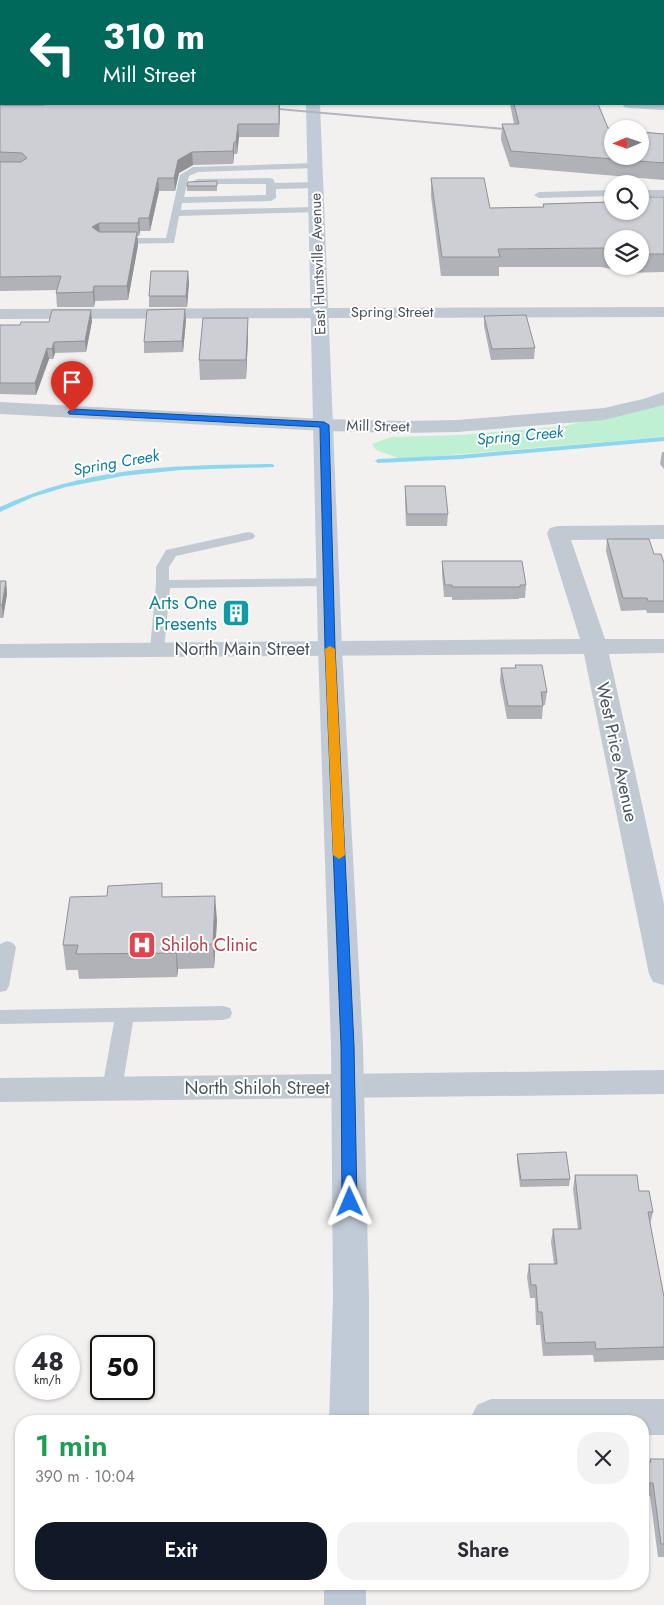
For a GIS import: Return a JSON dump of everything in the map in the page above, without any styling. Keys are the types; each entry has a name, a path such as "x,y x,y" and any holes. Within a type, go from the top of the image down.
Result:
{"main road":[{"name":"East Huntsville Avenue","path":"313,105 330,648 348,1088 351,1298 349,1415"},
{"path":"345,1605 346,1590"}],"street":[{"path":"646,105 664,106"},
{"path":"660,312 664,330"},
{"name":"Spring Street","path":"0,314 660,312"},
{"name":"Mill Street","path":"0,408 324,425 402,427 476,424 604,414 649,404 664,398"},
{"name":"West Price Avenue","path":"664,532 558,533 594,647 664,974"},
{"name":"North Main Street","path":"0,651 664,646"},
{"name":"North Shiloh Street","path":"0,1090 348,1088 664,1082"},
{"path":"649,1417 664,1417"}],"lane":[{"path":"100,241 170,240 185,175 196,169 314,166"},
{"path":"178,200 271,198 270,181 183,182"},
{"path":"270,186 315,185"},
{"path":"649,193 664,193"},
{"path":"539,194 604,194"},
{"path":"175,213 316,210"},
{"path":"157,649 163,584 161,570 164,560 171,553 248,536"},
{"path":"163,584 329,582"},
{"path":"0,986 7,947"},
{"path":"0,1017 224,1013"},
{"path":"112,1089 125,1015"}],"green space":[{"path":"664,398 664,437 401,459 376,450 372,444 391,437 460,435 566,426"}],"building":[{"path":"0,105 279,105 279,124 238,124 233,151 192,152 178,160 174,178 158,178 149,218 139,218 138,223 99,223 92,227 99,232 137,232 127,286 94,286 93,292 56,293 61,276 0,277 0,162 21,162 27,158 22,153 0,152"},
{"path":"514,105 598,105 605,120 604,158 511,151 502,124 519,124"},
{"path":"649,133 664,134 664,163 649,162"},
{"path":"431,178 484,178 490,208 544,207 543,204 604,202 604,220 649,220 649,197 664,197 664,254 649,254 649,230 604,230 604,248 498,249 500,257 442,257"},
{"path":"217,181 217,186 187,186 188,182"},
{"path":"151,271 188,271 186,296 149,296"},
{"path":"185,309 182,341 144,342 147,310"},
{"path":"52,310 91,310 85,341 54,342 52,349 47,348 35,383 0,383 0,325 20,325 21,322 49,322"},
{"path":"526,315 535,348 492,349 484,316"},
{"path":"203,318 248,318 246,360 199,360"},
{"path":"405,486 445,486 448,514 407,514"},
{"path":"607,539 649,539 654,554 661,554 664,563 664,601 648,601 647,598 623,598"},
{"path":"442,561 522,561 526,585 520,585 520,587 452,587 452,585 445,585"},
{"path":"0,581 6,581 2,605 0,605"},
{"path":"515,665 542,665 547,692 541,692 543,706 508,706 501,668 516,668"},
{"path":"162,883 162,897 215,896 213,944 176,944 176,953 76,954 78,945 63,945 70,897 107,896 108,886"},
{"path":"566,1152 570,1179 521,1180 517,1154"},
{"path":"575,1175 637,1175 639,1191 649,1191 653,1212 648,1212 664,1297 664,1347 596,1349 595,1342 545,1343 542,1312 538,1312 536,1285 531,1285 529,1264 557,1264 553,1229 581,1229"},
{"path":"650,1459 664,1459 664,1544 661,1544 653,1483 649,1483 649,1462 651,1462"}],"waterway":[{"name":"Spring Creek","path":"378,461 460,457 664,439"},
{"name":"Spring Creek","path":"0,510 31,496 64,485 94,478 181,468 272,466"}],"railway":[{"path":"267,108 516,130"}],"slow traffic":[{"path":"330,649 339,855"}],"place":[{"name":"Arts One Presents","path":"236,613"},
{"name":"Shiloh Clinic","path":"142,945"}],"route":[{"path":"72,412 324,425 330,648 347,1046 350,1202"}]}
